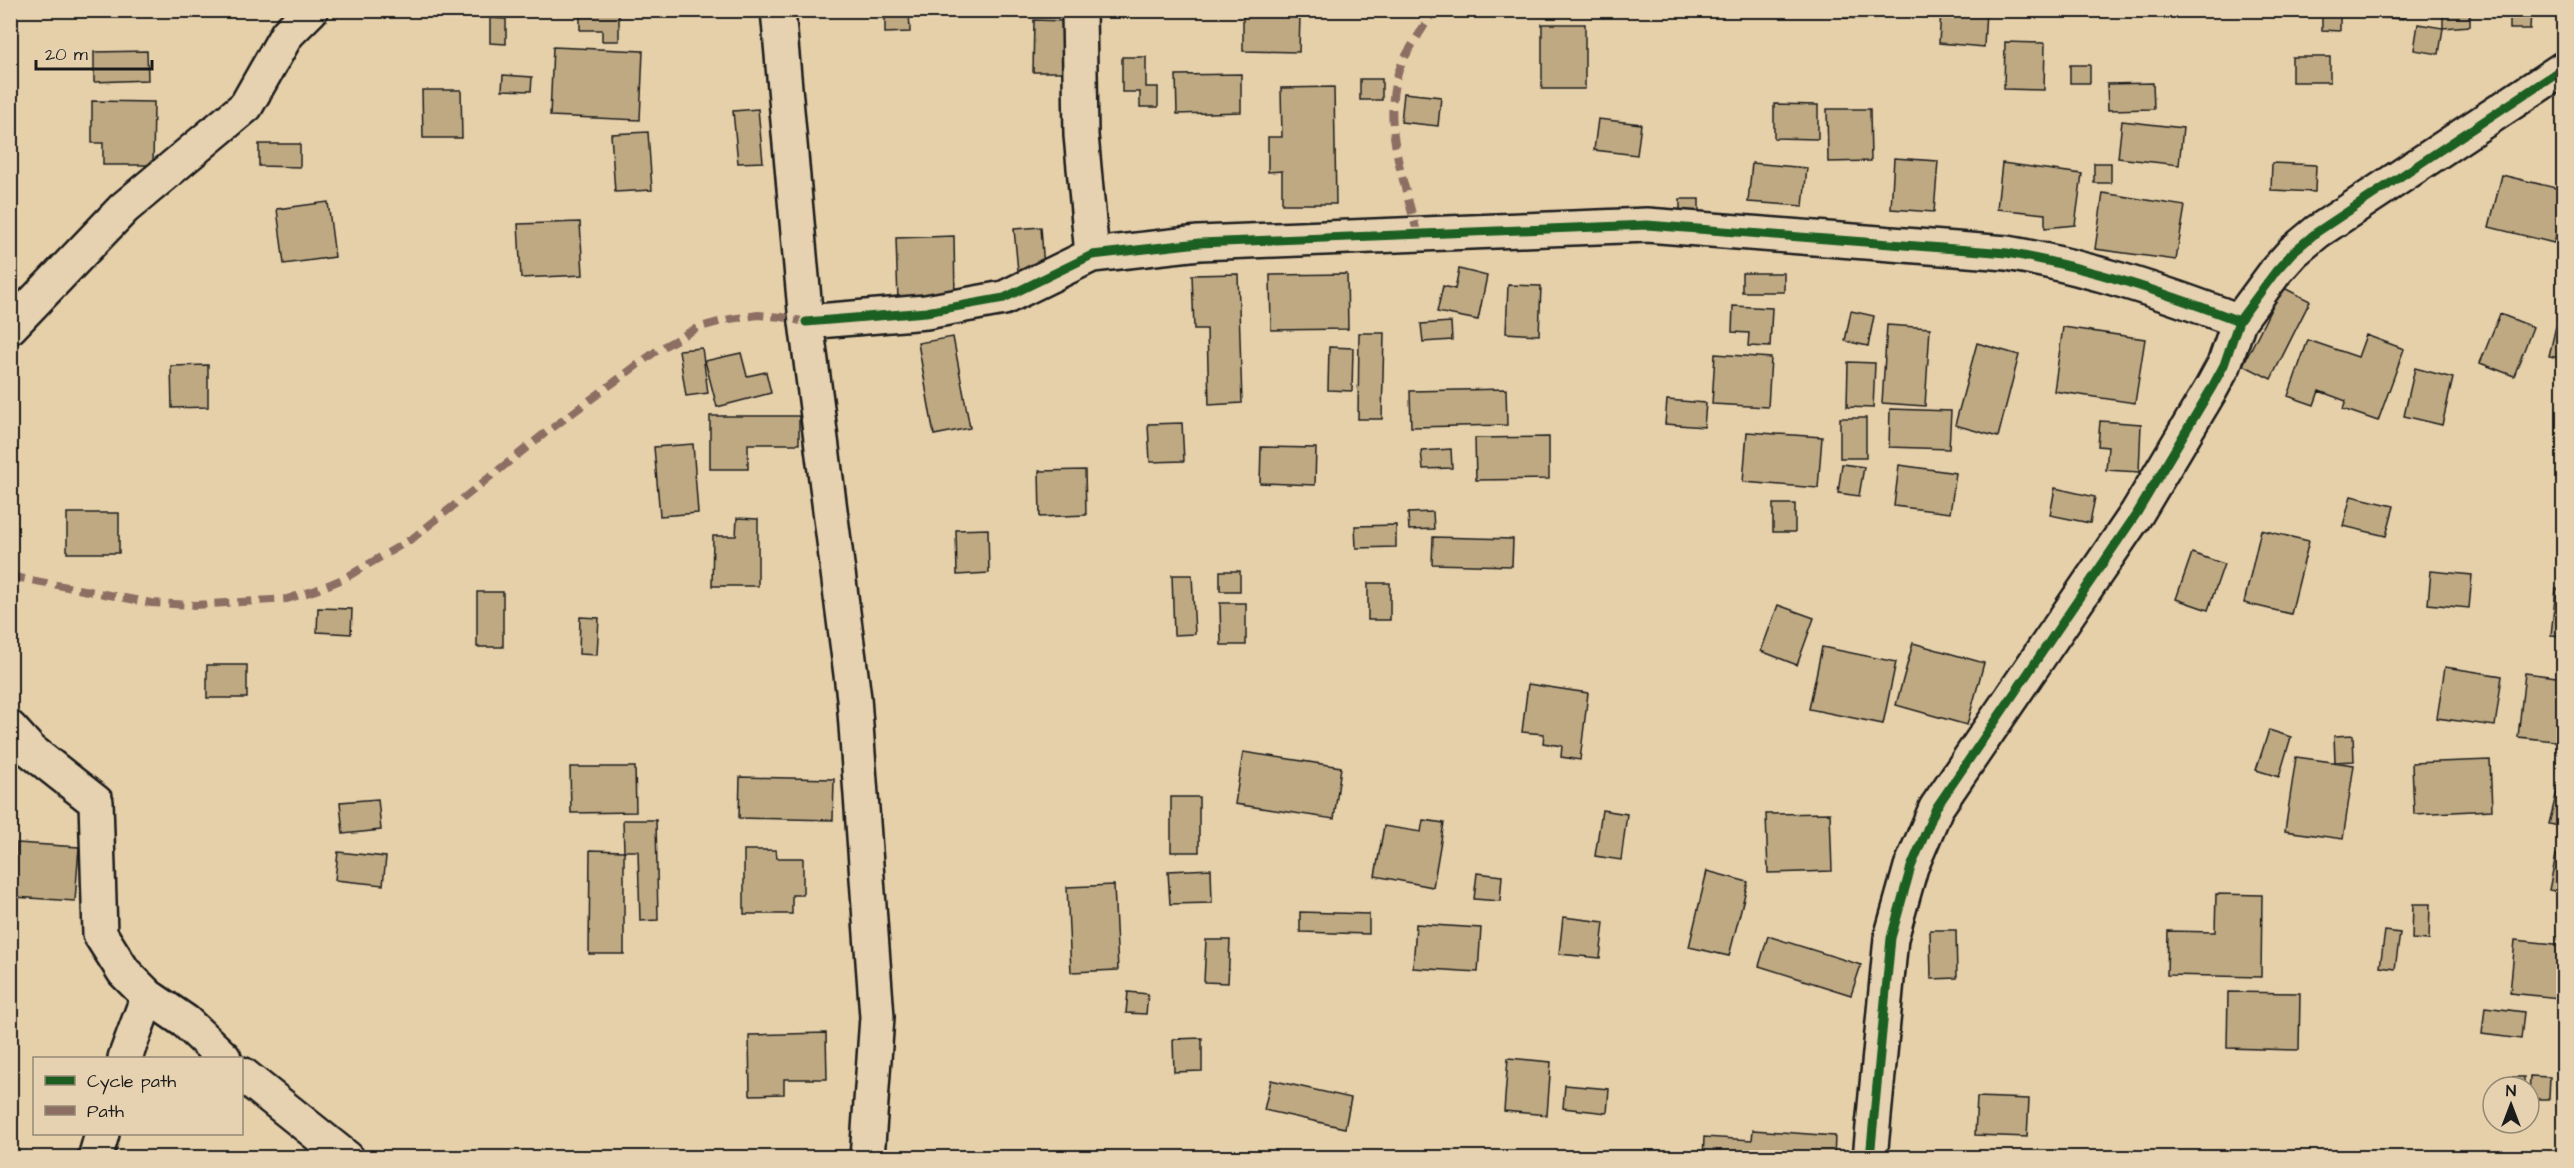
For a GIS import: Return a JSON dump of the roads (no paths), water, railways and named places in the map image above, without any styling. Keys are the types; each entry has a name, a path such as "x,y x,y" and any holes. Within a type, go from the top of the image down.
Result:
{"street":[{"path":"10,327 124,207 246,106 287,34 311,10"},
{"path":"778,10 806,322 854,698 877,1017 867,1158"},
{"path":"1079,10 1081,135 1092,255"},
{"path":"1870,1158 1891,938 1911,867 1936,808 2137,513 2211,389 2224,364 2239,321 2276,271 2293,252 2317,232 2564,68"},
{"path":"806,322 926,312 1004,298 1092,255 1199,243 1647,225 2007,253 2055,261 2131,282 2239,321"},
{"path":"10,728 30,750 96,802 100,934 123,972 148,996 186,1022 222,1057"},
{"path":"126,1057 148,996"},
{"path":"243,1075 347,1158"},
{"path":"95,1158 102,1135"}]}
